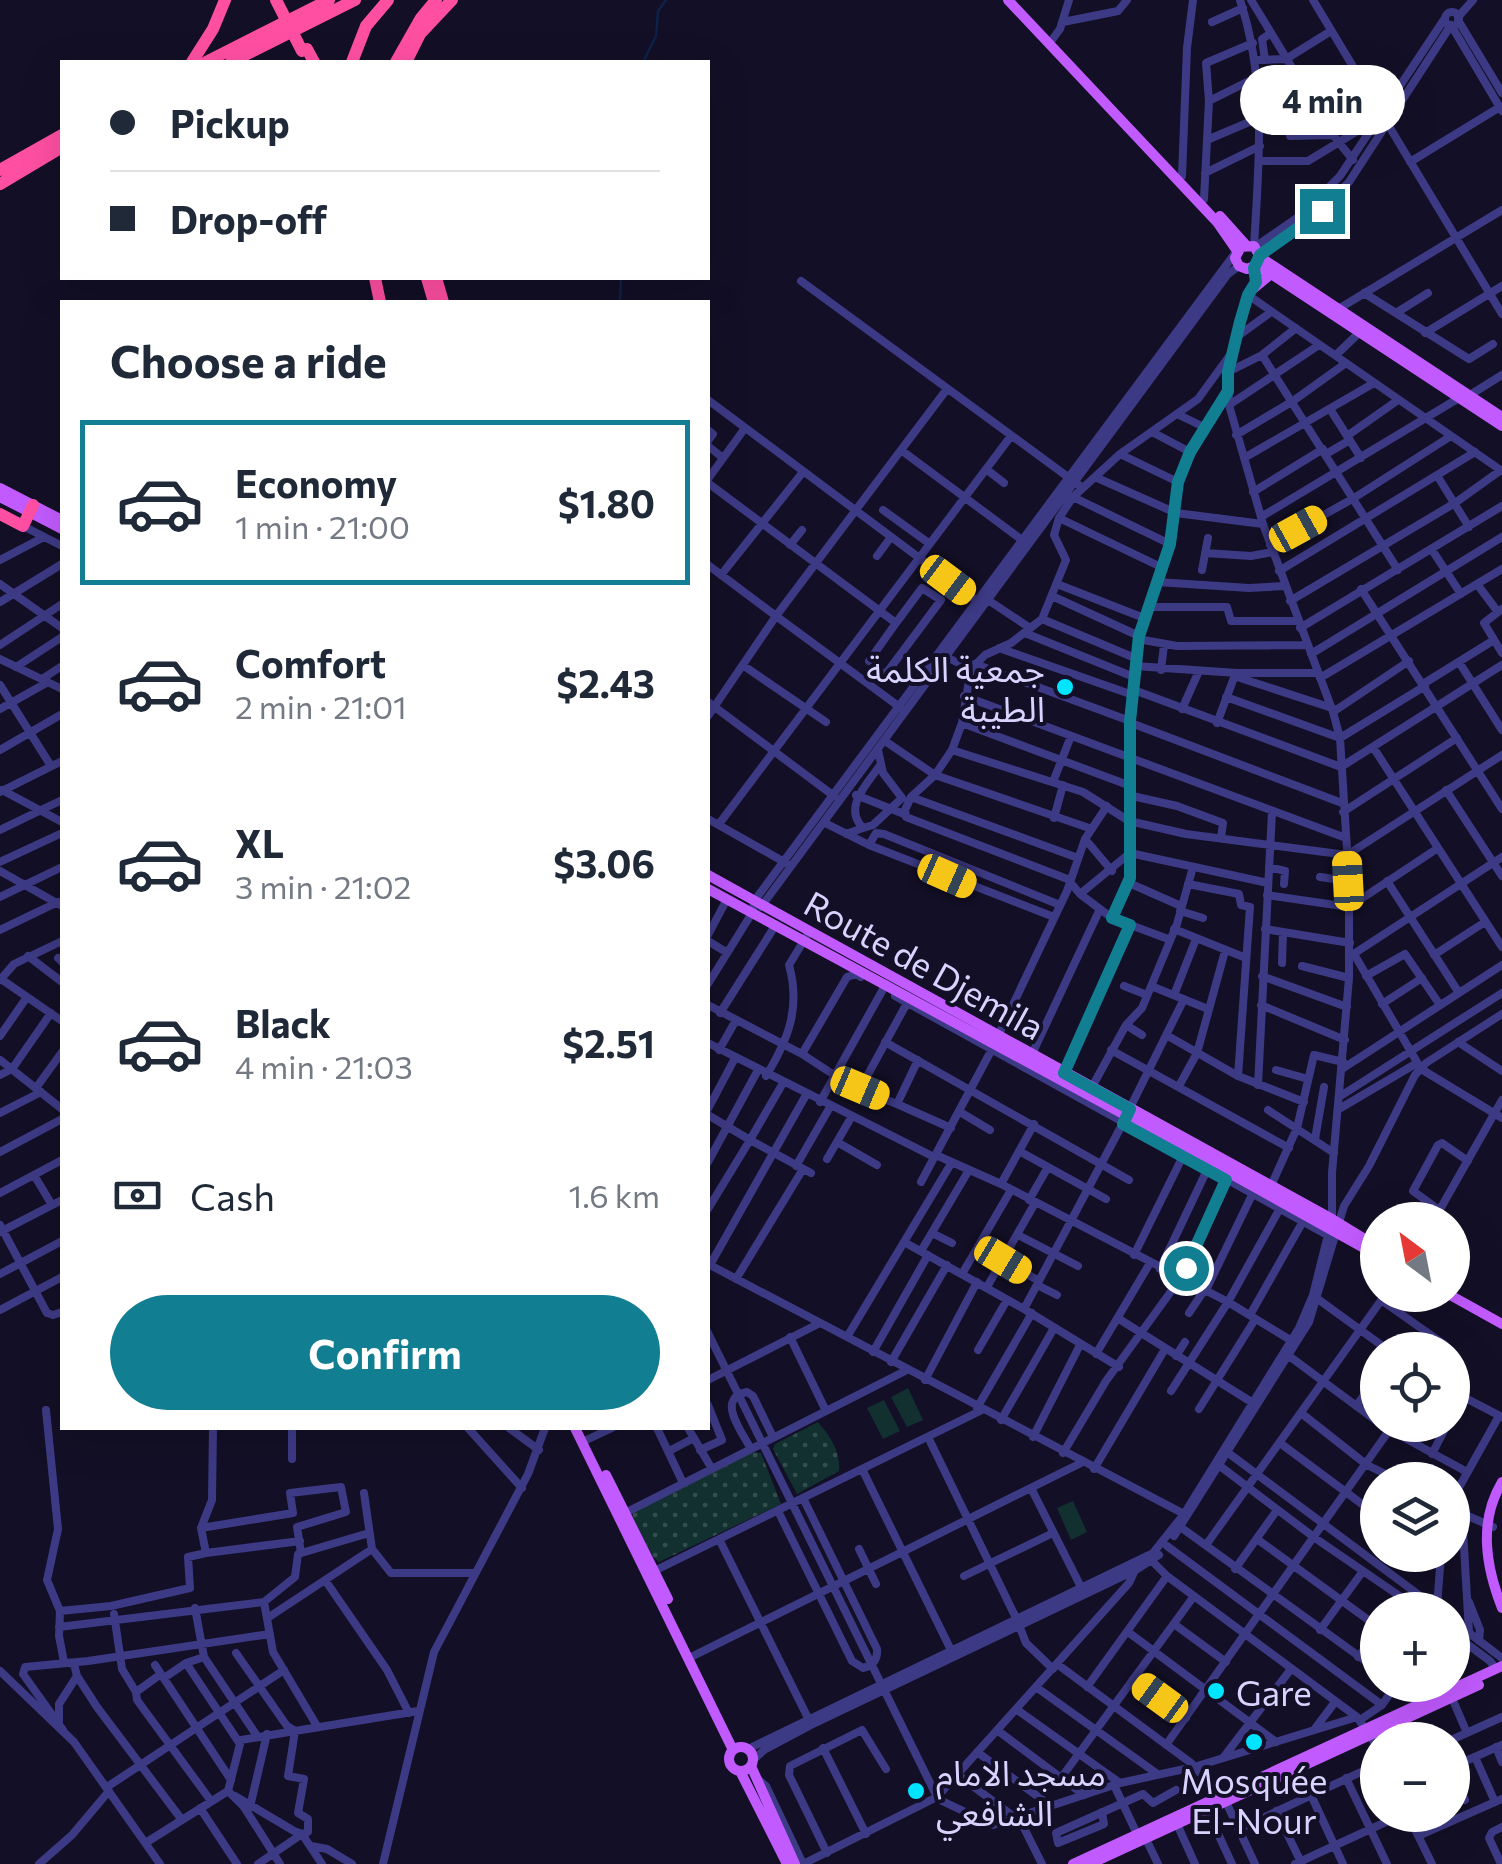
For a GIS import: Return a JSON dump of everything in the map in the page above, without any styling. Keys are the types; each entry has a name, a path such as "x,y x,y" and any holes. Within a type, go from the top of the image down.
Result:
{"highway":[{"path":"193,60 214,29 225,0"},
{"path":"279,0 308,56"},
{"path":"296,17 319,0"},
{"path":"210,60 329,0"},
{"path":"236,60 355,0"},
{"path":"353,60 366,26 388,0"},
{"path":"397,60 420,18 436,0"},
{"path":"407,60 420,34 452,0"},
{"path":"0,170 60,136"},
{"path":"0,184 60,148"},
{"path":"0,514 28,515"}],"main road":[{"path":"1008,0 1182,176 1249,257 1465,397 1502,426"},
{"path":"1018,0 1051,42"},
{"path":"1074,66 1249,257 1335,311 1360,332 1502,417"},
{"path":"1251,291 1272,274"},
{"path":"0,488 28,515 60,520"},
{"path":"0,497 28,515 60,528"},
{"name":"Route de Djemila","path":"710,875 757,908 811,931 891,974 994,1043 1032,1054 1063,1076 1091,1088 1127,1116 1270,1188 1360,1240"},
{"path":"710,890 727,900 757,908 775,926 884,988 1063,1076 1127,1116 1360,1245"},
{"path":"1470,1302 1502,1320"},
{"path":"577,1430 800,1864"},
{"path":"583,1430 585,1441"},
{"path":"1502,1482 1489,1512 1493,1570 1502,1608"},
{"path":"1490,1526 1502,1493"},
{"path":"1493,1570 1502,1590"},
{"path":"1470,1688 1500,1670"},
{"path":"1371,1722 1500,1670"},
{"path":"1374,1722 1439,1702"},
{"path":"1073,1864 1223,1799 1360,1727"},
{"path":"746,1760 787,1864"},
{"path":"1095,1863 1141,1836 1177,1824 1223,1799"}],"street":[{"path":"1051,42 1063,22 1069,0"},
{"path":"1063,22 1118,11 1127,0"},
{"path":"1182,176 1193,0"},
{"path":"1251,0 1305,90 1318,128"},
{"path":"1313,0 1502,314"},
{"path":"1452,20 1460,0"},
{"path":"710,980 834,796 946,657 1249,257 1315,203 1352,159 1452,20 1473,0"},
{"path":"1212,22 1242,4 1252,43 1261,60"},
{"path":"1452,20 1502,92"},
{"path":"1410,162 1501,109 1452,20"},
{"path":"1261,60 1286,59 1331,31"},
{"path":"1271,34 1262,39 1259,76 1262,117 1249,257 1257,279 1228,372 1228,391 1236,436 1262,521 1340,738 1351,956 1334,1153 1334,1228"},
{"path":"1204,200 1209,101 1206,63 1252,43"},
{"path":"1209,101 1259,76"},
{"path":"1298,78 1286,85 1290,136 1332,135"},
{"path":"1288,112 1311,109 1322,94 1305,90"},
{"path":"1311,109 1360,167"},
{"path":"1207,140 1262,117"},
{"path":"1259,162 1308,161 1382,117"},
{"path":"1249,257 1322,211 1360,167 1382,117"},
{"path":"1206,173 1260,146"},
{"path":"1335,311 1502,210"},
{"path":"802,281 1076,482"},
{"path":"1426,332 1502,286"},
{"path":"1251,291 1272,312 1501,470 1455,503 1290,600"},
{"path":"1364,293 1470,358 1493,344"},
{"path":"1396,313 1428,293"},
{"path":"1238,336 1272,312"},
{"path":"1228,372 1262,355 1296,328"},
{"path":"1336,355 1360,332"},
{"path":"1230,405 1319,345"},
{"path":"788,864 878,750 1022,540 1076,482 1095,476 1198,399 1235,347"},
{"path":"1262,355 1398,570"},
{"path":"1236,436 1293,402 1346,363"},
{"path":"1095,476 1176,513 1262,521 1426,418 1500,379"},
{"path":"1244,458 1374,382"},
{"path":"834,796 711,704 744,666 776,616 947,389"},
{"path":"1112,918 1129,883 1130,722 1138,638 1170,544 1178,482 1190,452 1228,391"},
{"path":"1254,492 1348,438 1398,400"},
{"path":"710,401 977,602 988,600 1028,630 1134,677"},
{"path":"1330,409 1361,458"},
{"path":"1177,414 1204,427"},
{"path":"710,478 746,428"},
{"path":"1152,432 1190,452"},
{"path":"719,824 1011,436"},
{"path":"1205,553 1252,556 1272,549 1451,436"},
{"path":"710,445 723,458"},
{"path":"901,450 1022,540"},
{"path":"1279,571 1475,452"},
{"path":"1120,454 1178,482"},
{"path":"986,469 1004,483"},
{"path":"721,575 803,472"},
{"path":"1438,477 1469,528"},
{"path":"904,814 911,797 952,750 962,723 964,696 973,667 1042,618 1066,560 1054,534 1073,497 1076,482"},
{"path":"710,483 896,623"},
{"path":"1073,497 1170,544"},
{"path":"1148,607 1227,607 1231,620 1298,624 1398,570 1502,506"},
{"path":"883,510 930,544"},
{"path":"28,515 44,536 60,545"},
{"path":"1059,518 1161,568"},
{"path":"790,544 802,530"},
{"path":"0,560 44,536"},
{"path":"876,556 891,537"},
{"path":"1202,570 1208,538"},
{"path":"1052,596 1138,638 1164,644 1309,650 1448,573 1502,538"},
{"path":"1432,550 1461,594"},
{"path":"0,602 60,565"},
{"path":"710,566 903,709"},
{"path":"1042,618 1135,662 1161,670 1319,676 1502,569"},
{"path":"1157,582 1233,588 1285,586"},
{"path":"0,584 60,627"},
{"path":"1057,584 1144,618"},
{"path":"1477,584 1500,610 1484,624 1502,653"},
{"path":"922,588 941,600 885,675 869,662 896,623 922,588"},
{"path":"1361,589 1502,809"},
{"path":"0,644 60,605"},
{"path":"0,670 60,638"},
{"path":"1340,738 1494,640"},
{"path":"1161,670 1164,644"},
{"path":"999,648 1341,767"},
{"path":"946,657 1130,722 1343,808"},
{"path":"0,659 60,688"},
{"path":"1332,710 1409,661"},
{"path":"1458,662 1502,730"},
{"path":"1341,767 1502,664"},
{"path":"744,666 826,722"},
{"path":"0,709 60,668"},
{"path":"1182,709 1199,672"},
{"path":"1236,675 1332,710"},
{"path":"1217,722 1236,675"},
{"path":"0,685 51,766"},
{"path":"964,696 1346,838"},
{"path":"1226,697 1340,738"},
{"path":"0,750 60,715"},
{"path":"962,723 1222,823 1221,838"},
{"path":"1054,818 1062,761 1072,736"},
{"path":"1343,808 1457,738"},
{"path":"884,741 934,775 1092,828"},
{"path":"1372,747 1502,946"},
{"path":"846,834 873,825 902,798 888,782 878,750"},
{"path":"952,750 1058,784 1107,806 1129,821 1174,832 1347,855 1502,754"},
{"path":"1,791 60,761"},
{"path":"863,828 854,813 858,795 881,764"},
{"path":"1446,790 1498,860 1502,876"},
{"path":"1,791 60,821"},
{"path":"847,791 1070,881 1080,894 1112,918 1168,938"},
{"path":"911,797 1078,858"},
{"path":"0,830 60,801"},
{"path":"921,1182 960,1112 1054,918 1085,839 1107,806"},
{"path":"1258,1085 1272,812"},
{"path":"710,819 788,864"},
{"path":"824,823 869,845 1054,918"},
{"path":"869,845 876,833 884,834 1060,905"},
{"path":"0,862 60,834"},
{"path":"1085,839 1112,871"},
{"path":"1268,896 1349,907 1438,848"},
{"path":"1130,854 1268,883"},
{"path":"1080,894 1130,854"},
{"path":"1351,956 1498,860"},
{"path":"1269,867 1285,871 1284,884"},
{"path":"0,897 60,868"},
{"path":"1091,1088 1126,1025 1139,1014 1174,929 1193,868"},
{"path":"0,871 60,903"},
{"path":"1213,889 1214,872"},
{"path":"1320,877 1348,881"},
{"path":"1387,881 1459,993"},
{"path":"1129,883 1204,918"},
{"path":"1188,884 1239,894 1240,905 1250,907 1238,1076"},
{"path":"710,934 727,900"},
{"path":"0,930 60,903"},
{"path":"1032,1054 1100,909"},
{"path":"1434,955 1485,922"},
{"path":"1063,1076 1130,925"},
{"path":"720,1013 775,926"},
{"path":"1174,929 1246,958"},
{"path":"1265,929 1350,942"},
{"path":"710,1158 790,1034 794,992 789,966 811,931"},
{"path":"1282,963 1283,932"},
{"path":"1174,996 1196,939"},
{"path":"710,940 726,952"},
{"path":"60,942 4,968 0,980 60,1020"},
{"path":"1179,1086 1198,1053 1225,952"},
{"path":"1366,976 1405,954 1440,1005"},
{"path":"28,956 60,980"},
{"path":"1351,956 1421,1065 1498,1116"},
{"path":"1342,1065 1502,965"},
{"path":"1302,966 1349,978"},
{"path":"802,1054 847,977 856,974 1127,1116 1183,1156 1302,1223 1334,1228"},
{"path":"820,1102 891,974"},
{"path":"1262,976 1347,1007"},
{"path":"1382,1004 1422,978"},
{"path":"1124,986 1174,996 1208,1009"},
{"path":"1339,1097 1502,993"},
{"path":"0,1036 27,997"},
{"path":"651,1573 980,1409 1038,1283 1103,1164 1184,1000"},
{"path":"860,1088 907,1002"},
{"path":"1261,1005 1345,1040"},
{"path":"710,1006 834,1075 951,1128"},
{"path":"0,1075 12,1069 50,1013"},
{"path":"1338,1110 1421,1065 1502,1014"},
{"path":"736,1020 711,1048 806,1096 1001,1184 1228,1302 1292,1341"},
{"path":"1126,1025 1142,1036"},
{"path":"1168,1036 1238,1076 1304,1102"},
{"path":"885,1042 1129,1180"},
{"path":"1458,1042 1502,1071"},
{"path":"1111,1050 1289,1148"},
{"path":"1270,1188 1297,1128 1315,1054 1342,1065"},
{"path":"0,1113 39,1090 60,1055"},
{"path":"710,1108 735,1058"},
{"path":"0,1060 60,1106"},
{"path":"897,1104 918,1060"},
{"path":"1186,1515 1220,1466 1253,1403 1309,1322 1334,1228 1421,1065"},
{"path":"1276,1070 1308,1079"},
{"path":"710,1206 782,1083"},
{"path":"1315,1139 1324,1087"},
{"path":"710,1262 806,1096"},
{"path":"1444,1202 1498,1116 1502,1100"},
{"path":"736,1279 804,1170 830,1107"},
{"path":"1268,1110 1334,1153"},
{"path":"960,1112 990,1130"},
{"path":"710,1114 804,1170"},
{"path":"827,1160 852,1116"},
{"path":"0,1152 60,1120"},
{"path":"1001,1184 1034,1124"},
{"path":"837,1142 878,1165"},
{"path":"1427,1202 1413,1192 1438,1146 1442,1143 1468,1160"},
{"path":"1019,1151 1106,1200"},
{"path":"1134,1256 1183,1156"},
{"path":"0,1193 60,1161"},
{"path":"847,1337 952,1162"},
{"path":"987,1287 1018,1235 1048,1166"},
{"path":"873,1352 932,1232 969,1170"},
{"path":"1160,1269 1207,1170"},
{"path":"34,1175 52,1205"},
{"path":"1063,1453 1106,1381 1180,1279 1226,1180"},
{"path":"962,1274 1011,1190"},
{"path":"1332,1192 1348,1198"},
{"path":"1189,1314 1252,1195"},
{"path":"60,1201 1,1229 47,1313 53,1316 60,1313"},
{"path":"1171,1390 1228,1302 1280,1210"},
{"path":"1199,1409 1302,1223"},
{"path":"932,1232 952,1243"},
{"path":"1018,1235 1078,1266"},
{"path":"0,1274 60,1242"},
{"path":"904,1242 987,1287 1118,1367"},
{"path":"1003,1260 1057,1295"},
{"path":"1096,1354 1150,1264"},
{"path":"710,1265 1094,1470 1186,1515"},
{"path":"891,1362 947,1266"},
{"path":"0,1310 60,1278"},
{"path":"925,1380 977,1282"},
{"path":"1315,1297 1363,1332"},
{"path":"746,1760 809,1720 1136,1567 1167,1546 1286,1354 1315,1297"},
{"path":"978,1350 1007,1300"},
{"path":"1206,1545 1373,1312"},
{"path":"1402,1312 1428,1332"},
{"path":"1118,1319 1253,1403"},
{"path":"710,1379 818,1324"},
{"path":"1001,1420 1054,1328"},
{"path":"710,1337 937,1796 988,1825 1117,1784 1194,1767 1314,1730 1360,1725"},
{"path":"790,1337 826,1411"},
{"path":"1176,1356 1185,1342"},
{"path":"1033,1437 1080,1345"},
{"path":"1094,1470 1165,1349"},
{"path":"1286,1354 1360,1409"},
{"path":"622,1515 907,1370"},
{"path":"751,1449 730,1410 738,1394 747,1392 752,1396 773,1437"},
{"path":"1470,1400 1500,1417 1470,1467"},
{"path":"1356,1406 1360,1401"},
{"path":"46,1410 58,1529 47,1580 60,1611 64,1662"},
{"path":"700,1450 722,1440 710,1410"},
{"path":"1302,1413 1364,1462"},
{"path":"206,1552 202,1528 212,1500 213,1430"},
{"path":"292,1430 292,1459"},
{"path":"470,1430 522,1488"},
{"path":"512,1430 539,1450"},
{"path":"383,1864 413,1712 434,1652 522,1488 544,1430"},
{"path":"585,1441 608,1430"},
{"path":"658,1430 684,1484"},
{"path":"689,1430 712,1469"},
{"path":"928,1437 1026,1644 1194,1767 1223,1799 1255,1864"},
{"path":"669,1451 694,1438"},
{"path":"1280,1442 1360,1504"},
{"path":"1412,1442 1448,1462"},
{"path":"1432,1454 1438,1442"},
{"path":"1226,1451 1414,1592"},
{"path":"692,1657 1081,1463"},
{"path":"1220,1466 1360,1569"},
{"path":"862,1470 951,1650"},
{"path":"1166,1745 1360,1474"},
{"path":"297,1526 346,1512 340,1488 290,1493 301,1553"},
{"path":"1031,1488 1082,1589"},
{"path":"364,1494 372,1549 391,1573 475,1573"},
{"path":"778,1510 852,1661 863,1668 870,1666 876,1659 876,1649 803,1498"},
{"path":"1235,1569 1277,1510"},
{"path":"202,1528 293,1513"},
{"path":"1470,1517 1490,1526"},
{"path":"1179,1526 1358,1658 1360,1655"},
{"path":"1150,1559 1179,1526"},
{"path":"59,1627 264,1602 295,1576 298,1554 370,1533"},
{"path":"964,1576 1054,1533"},
{"path":"1257,1538 1360,1614"},
{"path":"719,1540 809,1720"},
{"path":"60,1611 190,1588 188,1557 300,1541"},
{"path":"1167,1546 1382,1705"},
{"path":"796,1548 814,1553"},
{"path":"269,1617 372,1549"},
{"path":"859,1550 876,1584"},
{"path":"1150,1559 1167,1576 1360,1722"},
{"path":"746,1760 951,1650 1136,1567"},
{"path":"800,1864 937,1796 1129,1584 1136,1567"},
{"path":"1320,1630 1362,1572"},
{"path":"1364,1572 1392,1592"},
{"path":"1088,1686 1167,1576"},
{"path":"325,1580 413,1712"},
{"path":"1061,1778 1194,1596"},
{"path":"264,1602 273,1652 317,1726"},
{"path":"112,1604 122,1669 153,1725 210,1801"},
{"path":"1470,1606 1479,1626 1480,1639 1474,1649"},
{"path":"195,1608 204,1657 262,1735 250,1804 252,1821"},
{"path":"845,1616 862,1621"},
{"path":"1174,1624 1226,1662"},
{"path":"1128,1632 1276,1742"},
{"path":"1470,1633 1502,1658"},
{"path":"160,1864 22,1670 30,1665 270,1634"},
{"path":"1470,1646 1500,1670"},
{"path":"236,1653 294,1731"},
{"path":"136,1692 160,1672 204,1657"},
{"path":"64,1662 74,1664 77,1676 182,1820"},
{"path":"186,1664 240,1744"},
{"path":"1223,1758 1291,1669"},
{"path":"39,1864 62,1846 108,1789 284,1670"},
{"path":"0,1671 63,1730"},
{"path":"160,1672 231,1780"},
{"path":"63,1730 56,1710 77,1676"},
{"path":"1133,1679 1186,1718"},
{"path":"1036,1687 1156,1773"},
{"path":"1314,1730 1336,1702"},
{"path":"1367,1722 1384,1702"},
{"path":"1016,1709 1117,1784 1122,1802 1158,1864"},
{"path":"280,1864 231,1794 240,1744 246,1738 262,1735 413,1712"},
{"path":"1470,1732 1502,1717"},
{"path":"826,1852 788,1770 862,1730 886,1770"},
{"path":"997,1730 1084,1795"},
{"path":"294,1731 288,1776 304,1780 298,1813"},
{"path":"1470,1760 1499,1746 1502,1762"},
{"path":"824,1748 866,1834"},
{"path":"977,1752 1051,1806"},
{"path":"1470,1811 1498,1801 1475,1757"},
{"path":"1239,1828 1360,1772"},
{"path":"958,1775 1016,1818 1042,1864"},
{"path":"1346,1778 1360,1808"},
{"path":"1102,1812 1102,1825 1058,1843 1056,1833 1122,1802 1143,1794 1153,1803 1176,1790"},
{"path":"147,1842 210,1801 231,1794 302,1834 322,1864"},
{"path":"1311,1794 1344,1864"},
{"path":"200,1808 237,1864"},
{"path":"1208,1810 1232,1864"},
{"path":"1276,1811 1299,1863 1366,1832"},
{"path":"258,1864 308,1832 308,1819 298,1813 276,1818"},
{"path":"1177,1824 1196,1864"},
{"path":"1501,1864 1488,1836 1502,1827"},
{"path":"1371,1832 1387,1864"},
{"path":"1416,1832 1432,1864"},
{"path":"1418,1836 1425,1832"},
{"path":"310,1846 327,1849 352,1864"},
{"path":"1117,1852 1122,1864"}],"green space":[{"path":"908,1388 923,1420 907,1427 891,1397"},
{"path":"884,1400 900,1431 883,1439 867,1408"},
{"path":"818,1422 834,1445 839,1471 797,1494 773,1449 775,1444"},
{"path":"751,1452 761,1453 781,1504 659,1562 653,1557 632,1516 634,1510"},
{"path":"1073,1501 1087,1532 1071,1540 1057,1508"}],"waterway":[{"path":"644,60 656,36 658,11 666,0"},
{"path":"620,300 621,280"}],"place":[{"name":"جمعية الكلمة الطيبة","path":"1065,687"},
{"name":"Gare","path":"1216,1691"},
{"name":"Mosquée El-Nour","path":"1254,1742"},
{"name":"مسجد الامام الشافعي","path":"916,1791"}],"route":[{"path":"1186,1268 1226,1180 1123,1124 1130,1109 1064,1073 1130,925 1112,918 1130,878 1128,786 1135,658 1170,544 1178,482 1190,452 1228,391 1228,372 1248,295 1256,282 1254,268 1260,255 1322,211"}]}
